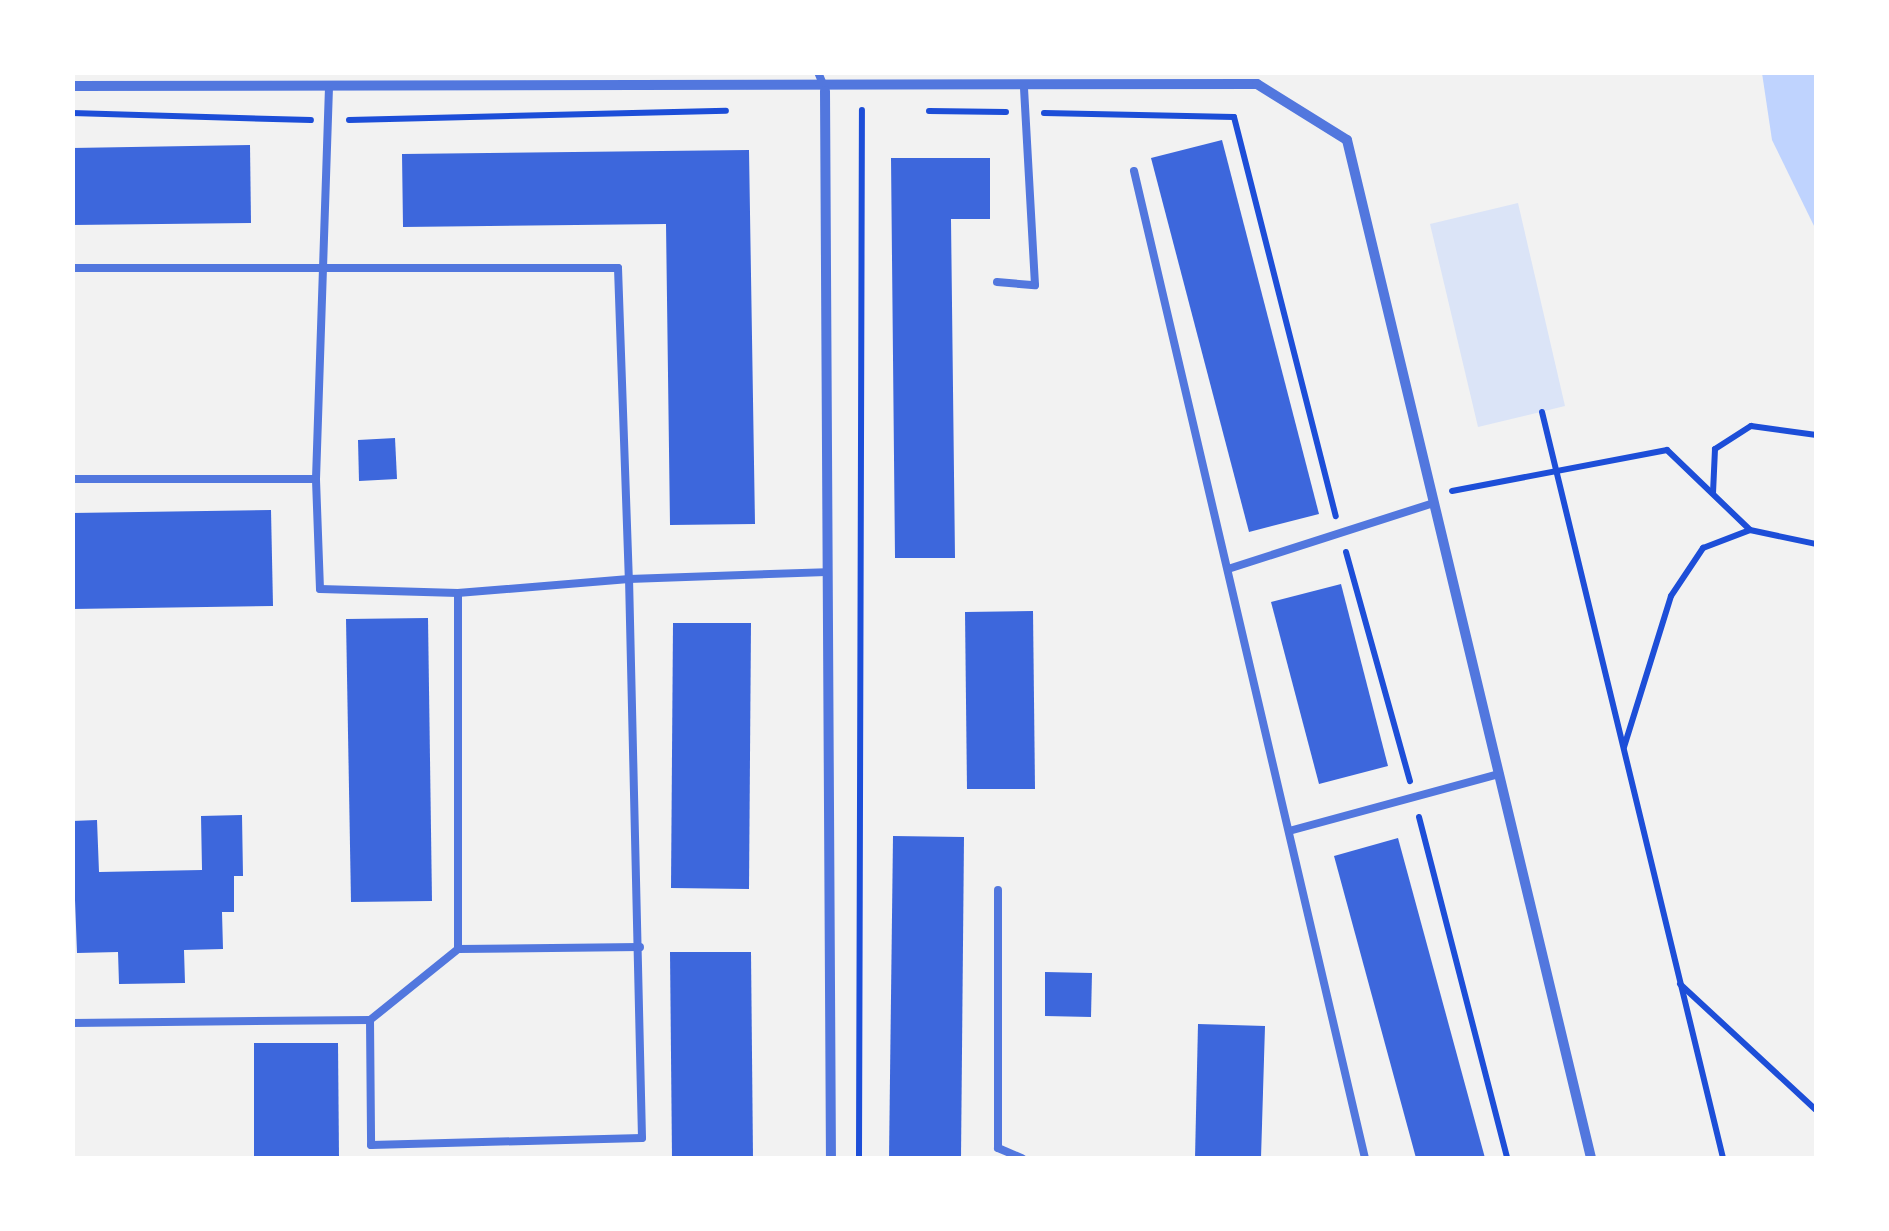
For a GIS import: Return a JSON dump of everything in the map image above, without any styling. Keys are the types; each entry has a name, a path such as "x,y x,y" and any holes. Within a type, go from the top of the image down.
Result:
{"street":[{"path":"72,86 826,91 1257,84 1347,140 1591,1158"},
{"path":"826,91 823,110 831,1158"}],"lane":[{"path":"818,72 826,91"},
{"path":"330,88 320,262 316,479 320,589 458,592 629,579 826,572"},
{"path":"996,282 1035,286 1024,88"},
{"path":"1134,171 1366,1158"},
{"path":"72,268 320,262 618,268 640,947 642,1138 371,1145 370,1020"},
{"path":"72,479 316,479"},
{"path":"1228,568 1433,499"},
{"path":"458,592 458,949"},
{"path":"1289,831 1499,774"},
{"path":"998,890 998,1148 1022,1158"},
{"path":"72,1023 370,1020 458,949 640,947"}],"path":[{"path":"823,110 881,110"},
{"path":"859,1158 862,110"},
{"path":"72,113 328,120 744,111"},
{"path":"920,111 1018,113"},
{"path":"1038,113 1234,116 1507,1158"},
{"path":"1542,412 1551,466 1723,1158"},
{"path":"1713,494 1716,449 1751,426 1816,435"},
{"path":"1433,499 1551,466 1668,450 1750,530 1816,544"},
{"path":"1624,748 1671,596 1703,548 1750,530"},
{"path":"1679,984 1816,1110"}],"shaded area":[{"path":"1518,203 1565,406 1478,427 1430,224"}],"water":[{"path":"1762,73 1816,73 1816,230 1772,140"}],"building":[{"path":"1222,140 1319,514 1249,532 1151,158"},
{"path":"250,145 251,223 72,225 72,148"},
{"path":"749,150 755,524 670,525 666,224 403,227 402,154"},
{"path":"891,158 990,158 990,219 951,219 955,558 895,558"},
{"path":"395,438 397,479 359,481 358,440"},
{"path":"271,510 273,606 72,609 72,513"},
{"path":"1341,584 1388,766 1319,784 1271,602"},
{"path":"1033,611 1035,789 967,789 965,612"},
{"path":"428,618 432,901 351,902 346,619"},
{"path":"673,623 751,623 749,889 671,888"},
{"path":"242,815 243,876 234,876 234,912 222,912 223,949 184,950 185,983 119,984 118,952 77,953 72,821 97,820 99,872 202,870 201,816"},
{"path":"893,836 964,837 961,1158 889,1158"},
{"path":"1398,838 1485,1158 1416,1158 1334,856"},
{"path":"670,952 751,952 753,1158 672,1158"},
{"path":"1045,972 1092,973 1091,1017 1045,1016"},
{"path":"1198,1024 1265,1026 1261,1158 1195,1158"},
{"path":"254,1043 338,1043 339,1158 254,1158"}]}
